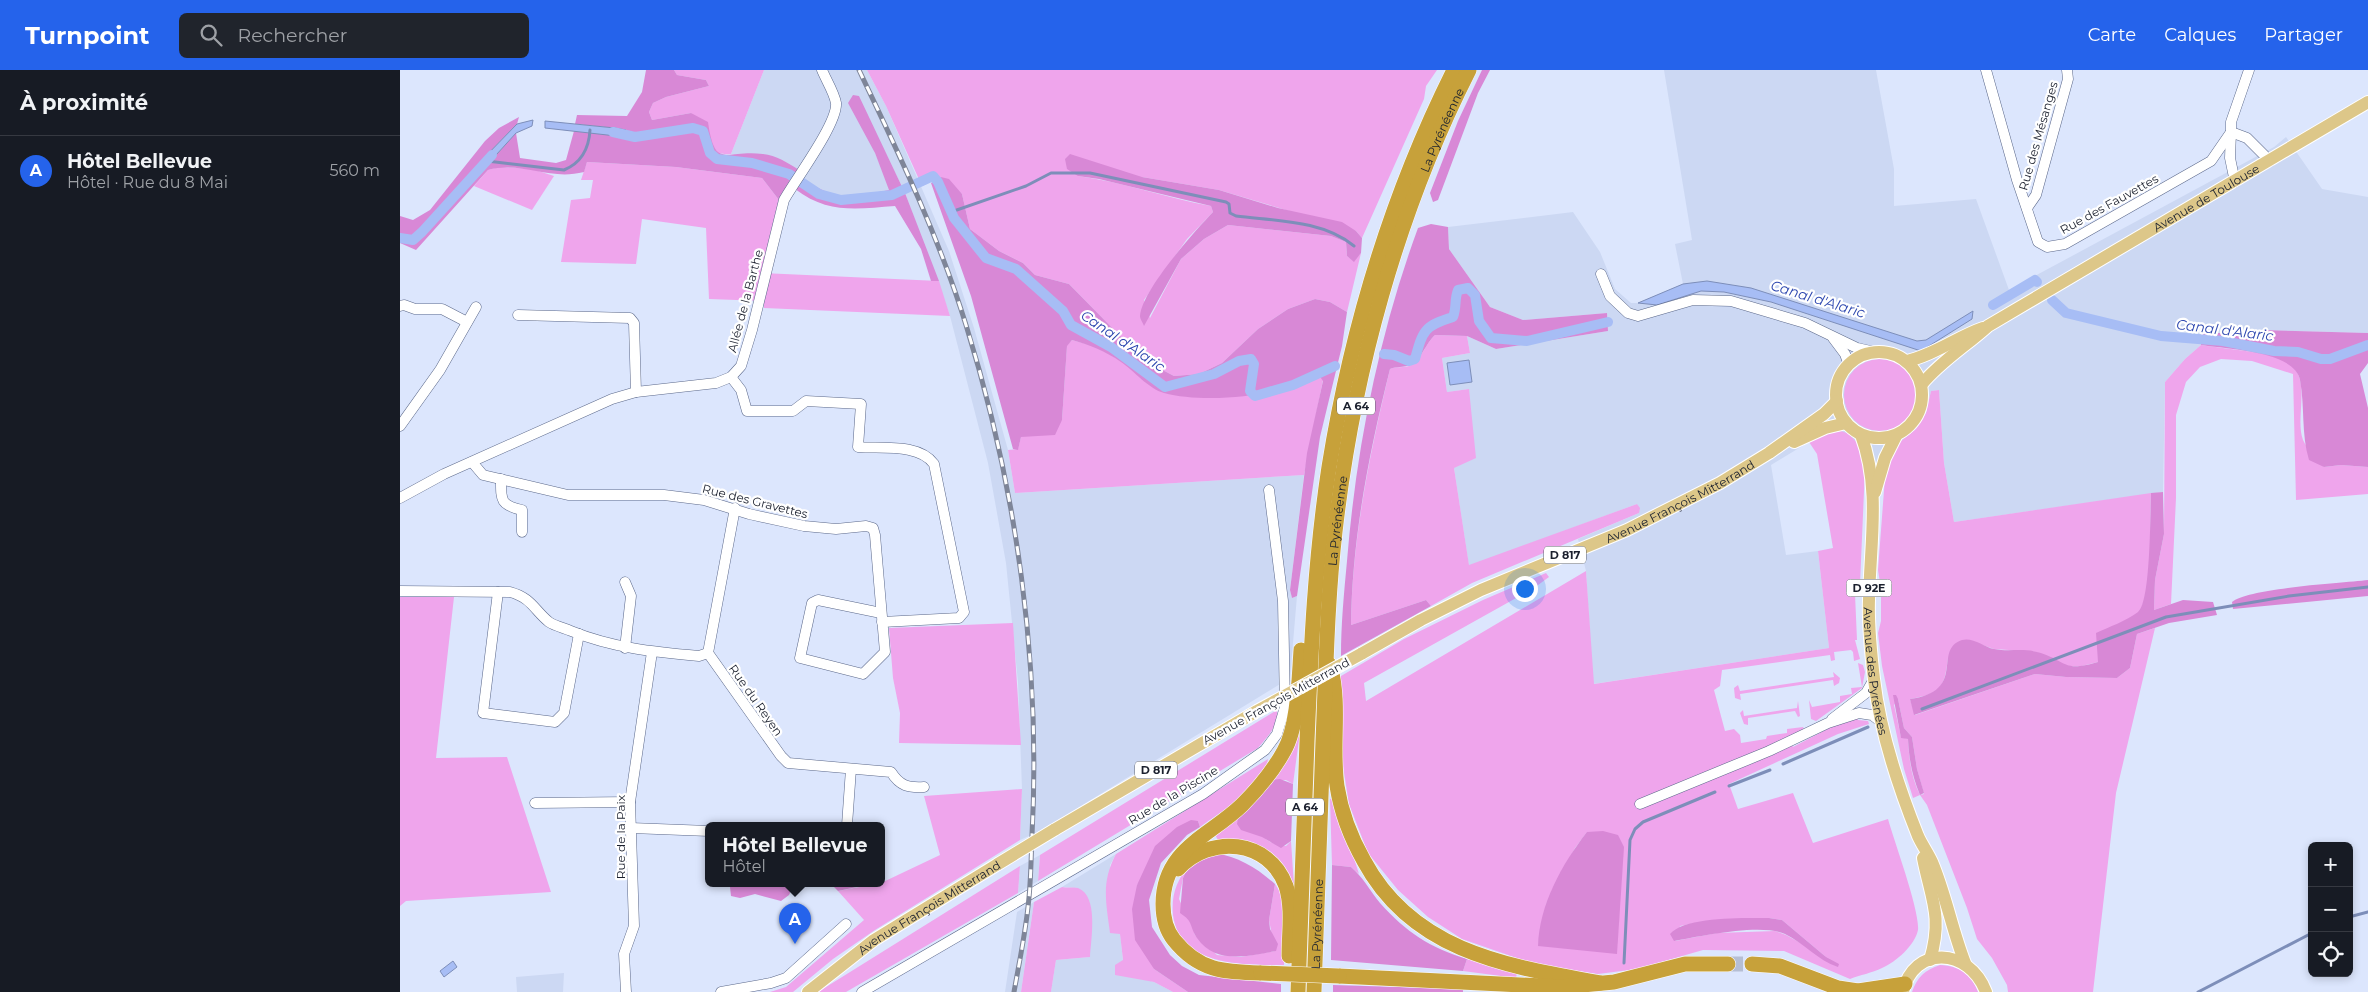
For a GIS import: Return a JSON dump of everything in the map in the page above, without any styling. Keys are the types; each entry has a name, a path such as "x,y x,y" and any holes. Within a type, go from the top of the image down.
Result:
{"highway":[{"name":"La Pyrénéenne","path":"1298,992 1312,622 1329,465 1362,314 1386,234 1412,164 1454,70"},
{"name":"La Pyrénéenne","path":"1314,992 1326,650 1332,568 1344,467 1376,320 1400,240 1425,170 1469,70"},
{"path":"1312,622 1301,648 1297,703 1285,749 1266,779 1241,806 1183,850 1174,862 1165,886 1163,910 1166,925 1171,936 1186,955 1210,968 1236,972 1562,987 1637,978 1685,964 1728,964"},
{"path":"1326,650 1336,686 1337,786 1344,815 1356,846 1374,880 1403,912 1447,942 1515,967 1600,983"},
{"path":"1165,886 1190,858 1202,851 1227,844 1259,854 1276,868 1286,886 1290,906 1290,987 1292,992"},
{"path":"1752,964 1780,966 1838,988 1873,990 1904,988"},
{"path":"1562,987 1585,992"}],"main road":[{"name":"Avenue de Toulouse","path":"1988,326 2368,102"},
{"path":"1907,361 1930,354 1962,336 1988,326"},
{"path":"1922,384 1933,371 1967,346 1988,326"},
{"path":"1875,352 1886,352 1907,361 1922,384 1923,400 1917,418 1896,436 1884,439 1861,435 1846,423 1836,401 1838,382 1848,364 1863,354 1875,352"},
{"name":"Avenue François Mitterrand","path":"808,992 874,940 1054,830 1257,711 1420,620 1481,590 1627,530 1720,483 1768,453 1824,414 1836,401"},
{"name":"Avenue François Mitterrand","path":"1768,453 1826,428 1846,423"},
{"path":"1861,435 1868,454 1874,498"},
{"path":"1874,498 1884,458 1896,436"},
{"name":"Avenue des Pyrénées","path":"1874,498 1869,616 1874,679 1881,722 1894,772 1946,901 1953,933 1965,963"},
{"name":"Avenue des Pyrénées","path":"1919,838 1936,912 1938,932 1930,960"},
{"path":"1904,988 1916,968 1930,960 1941,958 1956,959 1965,963 1980,976 1986,992"}],"street":[{"name":"Allée de la Barthe","path":"731,377 741,366 752,330 784,200 792,185 802,174 832,118 836,103 822,70"},
{"name":"Rue des Fauvettes","path":"1986,70 2017,180 2038,242 2047,247 2065,244 2211,161 2231,132"},
{"name":"Rue des Mésanges","path":"2027,208 2036,195 2068,79 2067,70"},
{"path":"2235,182 2230,158 2231,122 2249,70"},
{"path":"2231,132 2247,138 2270,161"},
{"path":"1601,274 1610,296 1628,312 1638,316 1693,300 1732,300 1805,323 1858,348 1875,352"},
{"path":"400,306 404,305 415,309 442,309 467,322"},
{"path":"400,426 440,370 476,307"},
{"path":"518,314 630,318 634,322 636,392"},
{"path":"1831,336 1838,344 1848,364"},
{"path":"400,498 444,474 612,399 636,392 716,383 731,377 741,390 747,411 793,411 806,401 861,404 858,448 914,451 929,456 934,464 964,612 959,618 882,618 818,600 812,603 799,656 801,660 863,674 885,652 882,618"},
{"name":"Rue des Gravettes","path":"472,462 483,474 568,495 664,495 704,500 735,508 749,514 804,526 836,529 866,526 872,528 882,618"},
{"path":"501,479 501,498 507,507 522,510 522,532"},
{"name":"Rue de la Piscine","path":"862,992 1203,794 1265,750 1277,734 1285,707 1283,601 1269,490"},
{"path":"400,591 498,592 521,595 533,603 550,622 579,634 625,648 699,656 708,653 735,508"},
{"path":"625,582 631,596 625,648"},
{"path":"498,592 483,713 555,722 564,713 579,634"},
{"name":"Rue de la Paix","path":"626,992 624,954 634,926 630,802 652,652"},
{"name":"Rue du Reyen","path":"708,653 781,756 788,763 891,772 902,785 909,788 924,787"},
{"path":"1828,723 1866,693 1874,679"},
{"path":"1640,804 1769,752 1828,723 1859,713 1872,715 1881,722"},
{"path":"847,822 851,769"},
{"path":"535,803 630,802"},
{"path":"631,828 705,831"},
{"path":"721,992 770,983 786,978 846,924"}],"shaded area":[{"path":"646,70 674,70 677,75 706,80 709,86 666,97 653,103 649,112 652,120 691,113 708,122 714,147 724,155 750,153 773,156 799,170 779,200 762,178 676,167 587,162 584,172 571,174 500,168 488,170 416,250 400,243 400,216 413,220 430,210 485,141 499,128 519,117 517,124 481,161 487,165 516,133 520,158 556,163 566,160 574,131 615,135 615,128 575,124 577,115 627,116 642,92"},
{"path":"674,70 764,70 731,154 719,153 691,113 652,120 649,112 653,103 666,97 709,86 706,80 677,75"},
{"path":"764,70 867,70 886,106 949,251 974,328 1008,450 1015,493 1304,475 1290,590 1292,598 1297,596 1290,678 1040,831 1020,840 1022,789 1018,682 1006,563 988,463 950,316 905,193 858,96 875,153 890,190 859,196 834,196 820,191 805,180 799,170 731,154"},
{"path":"867,70 1437,70 1426,86 1424,99 1362,238 1356,231 1219,190 1142,177 1078,176 1211,206 1213,212 1187,239 1144,300 1150,318 1181,259 1204,239 1228,225 1331,236 1346,242 1347,256 1354,261 1361,253 1347,312 1330,302 1315,299 1288,309 1258,329 1222,363 1199,374 1174,376 1153,365 1127,343 1069,284 1035,275 1023,263 999,251 970,229 962,194 941,177 922,186 886,106"},
{"path":"1482,70 1490,70 1478,93 1438,200 1433,202 1430,193 1458,121"},
{"path":"1664,70 1876,70 1894,169 1894,206 1976,199 2009,290 2274,147 2286,137 2322,189 2368,197 2368,333 2262,330 2246,333 2202,333 2201,345 2185,359 2165,382 2163,492 1954,522 1944,463 1939,390 1931,391 1926,413 1916,429 1896,445 1885,477 1809,442 1771,465 1786,555 1818,551 1829,648 1593,684 1586,571 1578,539 1639,513 1637,504 1469,566 1454,468 1469,389 1447,392 1442,358 1470,353 1467,336 1496,349 1608,331 1607,313 1523,320 1490,307 1449,249 1448,227 1573,212 1600,252 1615,289 1631,303 1638,303 1683,284 1675,244 1692,240"},
{"path":"853,95 859,96 905,193 939,281 931,281 921,249 895,206 855,209 831,206 819,203 795,189 805,180 816,187 836,195 855,196 889,190 875,153 848,103"},
{"path":"1070,154 1142,177 1219,190 1278,208 1342,222 1356,231 1362,238 1361,253 1354,262 1347,256 1346,242 1331,236 1228,225 1204,239 1181,259 1144,326 1140,316 1150,292 1170,262 1213,212 1211,206 1099,179 1078,176 1067,169 1065,159"},
{"path":"587,162 676,167 762,178 779,200 762,273 939,281 950,316 764,308 764,301 709,299 706,228 642,219 636,264 561,262 571,200 590,198 593,180 581,180"},
{"path":"499,167 532,169 554,176 532,210 474,186 488,170"},
{"path":"941,177 949,179 962,194 970,229 999,251 1023,263 1035,275 1069,284 1127,343 1153,365 1174,376 1199,374 1222,363 1258,329 1288,309 1315,299 1330,302 1347,312 1342,346 1320,437 1297,596 1292,598 1290,590 1307,453 1323,381 1318,374 1300,378 1284,387 1260,394 1218,398 1176,396 1153,388 1121,362 1109,355 1091,346 1072,340 1067,346 1062,420 1055,435 1021,437 1018,450 1013,449 971,296 931,183"},
{"path":"1431,224 1448,227 1449,249 1490,307 1523,320 1607,313 1608,331 1496,349 1467,336 1435,335 1413,363 1390,369 1375,432 1358,528 1351,625 1426,600 1431,606 1341,656 1351,519 1356,477 1371,392 1392,309 1418,228"},
{"path":"2262,330 2368,333 2368,363 2360,374 2368,408 2368,467 2341,465 2324,467 2309,460 2305,440 2300,380 2295,370 2286,363 2258,353 2201,345 2202,333 2246,333"},
{"path":"1435,335 1467,336 1470,353 1442,358 1447,392 1469,389 1476,458 1454,468 1469,565 1637,504 1640,508 1639,513 1472,583 1431,606 1426,600 1351,625 1352,592 1363,496 1390,369 1407,367 1417,360"},
{"path":"1072,340 1097,347 1179,396 1243,396 1273,391 1309,374 1318,374 1323,380 1304,475 1015,493 1008,450 1018,449 1021,437 1062,420 1067,345"},
{"path":"2201,345 2267,355 2285,361 2294,367 2299,376 2301,386 2300,420 2303,440 2324,467 2341,465 2368,467 2368,494 2296,500 2293,374 2252,361 2221,359 2200,367 2186,382 2176,415 2176,498 2171,604 2154,610 2155,580 2164,534 2165,382 2185,359"},
{"path":"1887,359 1906,369 1914,381 1916,395 1914,409 1906,421 1894,429 1873,431 1854,421 1846,409 1844,388 1854,369 1866,361"},
{"path":"1939,390 1944,463 1954,522 2151,493 2149,570 2140,612 2098,662 2082,666 2066,666 2036,652 1994,649 1968,640 1948,658 1945,677 1939,688 1935,692 1910,699 1915,715 2035,674 2117,678 2130,668 2137,634 2155,628 2116,793 2093,992 2008,992 2007,985 1992,958 1977,939 1927,805 1920,795 1913,798 1904,769 1882,666 1878,633 1881,621 1881,589 1878,570 1885,477 1896,445 1916,429 1926,413 1931,391","holes":["1898,699 1904,728 1912,737 1917,769 1924,794 1920,795 1914,781 1908,739 1901,737 1894,705"]},
{"path":"1841,431 1849,434 1858,444 1865,468 1860,584 1855,594 1857,640 1855,640 1860,659 1854,661 1851,650 1834,652 1835,660 1831,661 1830,655 1722,670 1720,686 1714,690 1725,731 1734,729 1740,735 1741,743 1766,739 1767,736 1787,733 1787,729 1803,727 1804,730 1791,741 1793,747 1837,724 1857,718 1858,720 1868,721 1869,724 1838,734 1729,784 1738,809 1793,793 1813,843 1888,819 1918,921 1916,936 1909,947 1887,965 1850,979 1784,951 1703,950 1637,969 1598,974 1534,964 1462,939 1428,917 1398,890 1368,853 1349,804 1342,760 1341,676 1404,639 1483,600 1546,573 1549,577 1534,588 1364,683 1366,701 1586,571 1594,684 1829,648 1818,551 1833,548 1817,454 1809,442 1824,434","holes":["1587,832 1545,906 1575,848","1769,918 1782,920 1826,957 1775,931 1717,933 1675,941 1680,926 1700,922"]},
{"path":"2163,492 2164,534 2155,580 2154,610 2183,600 2213,602 2217,615 2169,623 2137,634 2130,668 2117,678 2035,674 1914,715 1910,699 1928,695 1938,688 1944,679 1949,652 1954,645 1962,640 1974,641 1994,649 2037,652 2070,666 2098,662 2096,633 2138,612 2142,605 2148,575 2151,493"},
{"path":"2368,580 2368,596 2233,609 2232,602 2241,597 2256,593"},
{"path":"400,597 454,597 436,758 507,757 551,892 406,901 400,906"},
{"path":"1013,623 1021,745 899,743 900,713 893,678 889,628"},
{"path":"1858,663 1863,665 1865,672 1862,688 1816,721 1811,719 1809,700 1812,707 1840,702 1840,696 1852,694 1851,688 1862,687"},
{"path":"1833,672 1840,678 1839,683 1834,686 1833,680 1740,694 1741,700 1735,698 1734,688 1738,685 1740,691 1834,677"},
{"path":"1893,695 1896,695 1898,699 1904,728 1912,737 1917,769 1924,793 1920,795 1911,767 1908,739 1901,738"},
{"path":"1798,701 1800,716 1798,717 1795,711 1748,718 1748,725 1744,724 1740,713 1743,710 1744,716 1797,708"},
{"path":"1277,710 1274,726 1258,748 1038,881 1040,855"},
{"path":"1297,732 1300,732 1293,784 1286,780 1271,780"},
{"path":"1268,759 1265,769 1250,789 1200,827 1198,821 1137,885 1154,969 1188,992 1173,992 1154,982 1115,975 1115,965 1123,960 1120,934 1110,933 1106,883 1116,854"},
{"path":"1280,779 1293,784 1291,841 1281,848 1262,837 1241,830 1237,824 1238,818 1271,780"},
{"path":"1022,789 1020,840 875,930 833,959 793,992 770,992 786,987 864,920 838,891 860,887 885,887 885,881 940,855 924,796"},
{"path":"1335,798 1359,874 1351,867 1332,865 1330,799"},
{"path":"1247,807 1260,833 1270,842 1286,846 1291,841 1294,886 1285,873 1218,840 1214,833"},
{"path":"1191,820 1198,821 1200,827 1187,835 1161,863 1149,900 1152,927 1170,955 1182,966 1199,975 1281,984 1281,992 1188,992 1154,969 1135,940 1132,909 1137,885 1155,846 1177,827"},
{"path":"1603,831 1618,835 1624,847 1617,954 1538,946 1539,931 1547,900 1561,871 1587,832"},
{"path":"1215,853 1232,857 1247,864 1275,884 1269,920 1270,929 1278,944 1276,951 1244,956 1223,955 1213,952 1205,947 1197,938 1189,922 1180,913 1183,878 1189,865"},
{"path":"1116,854 1110,865 1110,933 1120,933 1123,961 1139,978 1154,982 1173,992 1051,992 1056,960 1090,957 1078,888 1062,887"},
{"path":"1040,855 1038,881 1018,893 1020,866"},
{"path":"1189,865 1183,878 1179,899 1191,922 1195,935 1217,955 1241,957 1275,951 1269,920 1275,884 1280,893 1285,912 1284,965 1234,963 1216,960 1201,954 1188,945 1178,932 1173,915 1173,901 1181,876"},
{"path":"1332,865 1351,867 1390,914 1419,938 1467,959 1463,971 1331,960"},
{"path":"1020,866 1018,893 846,992 818,992"},
{"path":"730,887 793,887 789,895 781,901 755,894 740,898 731,896"},
{"path":"834,887 856,887 838,891"},
{"path":"1062,887 1078,888 1085,893 1089,900 1092,919 1090,957 1056,960 1051,992 1021,992 1034,902"},
{"path":"1034,902 1021,992 1005,992 1017,912"},
{"path":"1732,918 1782,920 1826,957 1839,964 1838,967 1830,964 1785,934 1774,931 1731,931 1674,941 1670,934 1678,928 1702,921"},
{"path":"1467,959 1517,973 1516,978 1463,971"},
{"path":"1940,965 1953,967 1964,972 1972,980 1978,992 1912,992 1916,982 1922,975"},
{"path":"564,973 563,992 517,992 516,977"},
{"path":"1333,985 1463,989 1463,992 1333,992"}],"water":[{"path":"533,120 532,126 516,133 487,165 481,161 517,124"},
{"path":"545,121 626,130 625,137 545,128"},
{"path":"1707,281 1751,288 1917,341 1926,340 1973,311 1972,319 1921,351 1771,302 1724,292 1701,291 1657,305 1638,303 1683,284"},
{"path":"1469,360 1472,382 1450,385 1447,363"},
{"path":"453,961 457,967 444,977 440,971"}],"waterway":[{"name":"Canal d'Alaric","path":"613,132 635,137 693,128 703,131 710,153 717,159 752,163 789,174 819,194 841,200 892,195 933,176 938,182 954,218 986,258 1016,269 1063,311 1071,325 1111,347 1165,387 1214,374 1239,361 1251,359 1254,364 1250,391 1255,396 1293,385 1335,366"},
{"name":"Canal d'Alaric","path":"487,161 564,170 575,163 583,154 588,143 590,130"},
{"name":"Canal d'Alaric","path":"400,238 413,240 422,232 492,155"},
{"path":"951,212 1026,186 1051,173 1090,173 1226,202 1229,204 1230,213 1236,216 1313,226 1342,237 1354,246"},
{"name":"Canal d'Alaric","path":"1993,305 2035,280 2037,282"},
{"name":"Canal d'Alaric","path":"1384,354 1394,355 1409,361 1415,359 1420,341 1426,330 1436,323 1453,317 1458,290 1468,288 1475,295 1479,321 1491,338 1527,341 1608,322"},
{"name":"Canal d'Alaric","path":"2052,300 2066,313 2161,336 2223,341 2274,351 2298,352 2321,359 2330,359 2368,345"},
{"path":"1922,709 2166,617 2289,596 2368,587"},
{"path":"1783,764 1868,727"},
{"path":"1729,786 1770,770"},
{"path":"1624,963 1630,840 1635,829 1643,822 1715,792"},
{"path":"2353,916 2368,912"},
{"path":"2198,992 2308,935"}],"tunnel":[{"path":"1728,964 1752,964"}],"railway":[{"path":"859,70 889,133 944,260 984,387 1012,514 1029,642 1034,771 1029,898 1024,939 1014,992"}],"place":[{"name":"Hôtel Bellevue","path":"795,944"}]}
